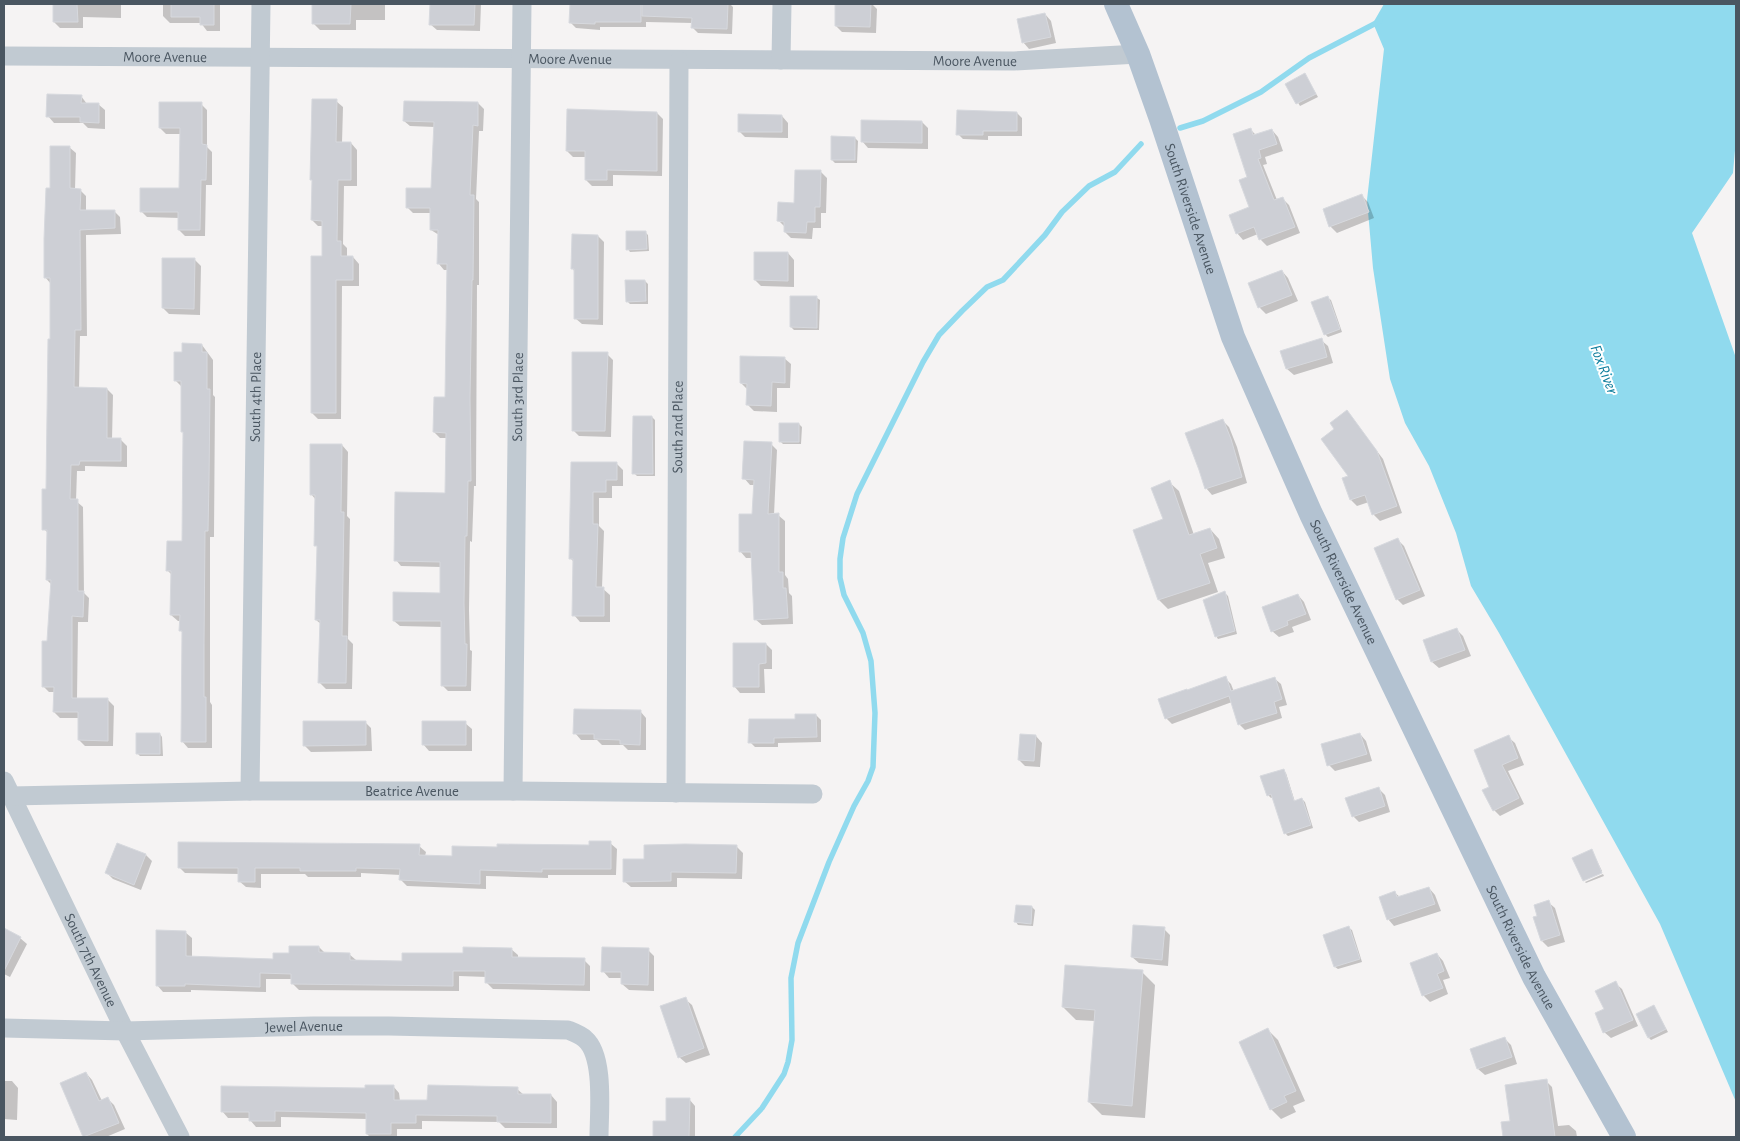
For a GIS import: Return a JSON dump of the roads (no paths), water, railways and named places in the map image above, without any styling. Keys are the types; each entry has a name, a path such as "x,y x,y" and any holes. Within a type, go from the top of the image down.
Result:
{"main road":[{"name":"South Riverside Avenue","path":"1116,4 1138,54 1233,337 1311,514 1534,977 1624,1137"}],"street":[{"name":"South 4th Place","path":"250,791 261,4"},
{"name":"South 3rd Place","path":"513,791 522,4"},
{"path":"781,60 782,4"},
{"name":"Moore Avenue","path":"4,56 1014,62 1138,54"},
{"name":"South 2nd Place","path":"676,793 679,60"},
{"name":"Beatrice Avenue","path":"7,789 814,794"},
{"name":"South 7th Avenue","path":"7,789 125,1031 180,1137"},
{"name":"Jewel Avenue","path":"4,1028 125,1031 313,1026 568,1030 586,1039 595,1052 598,1071 599,1137"}],"water":[{"name":"Fox River","path":"1384,4 1736,4 1736,139 1733,173 1692,233 1736,358 1736,1102 1660,924 1499,633 1471,586 1456,533 1429,466 1405,423 1390,379 1373,268 1367,200 1384,49 1373,23"}],"waterway":[{"path":"1180,128 1203,121 1261,92 1309,58 1380,21"},
{"path":"735,1137 762,1108 784,1074 792,1040 791,978 798,943 829,862 873,767 875,713 871,661 863,633 844,595 840,578 843,538 857,494 923,362 939,335 987,287 1003,280 1045,235 1062,212 1089,186 1115,172 1141,144"}]}
